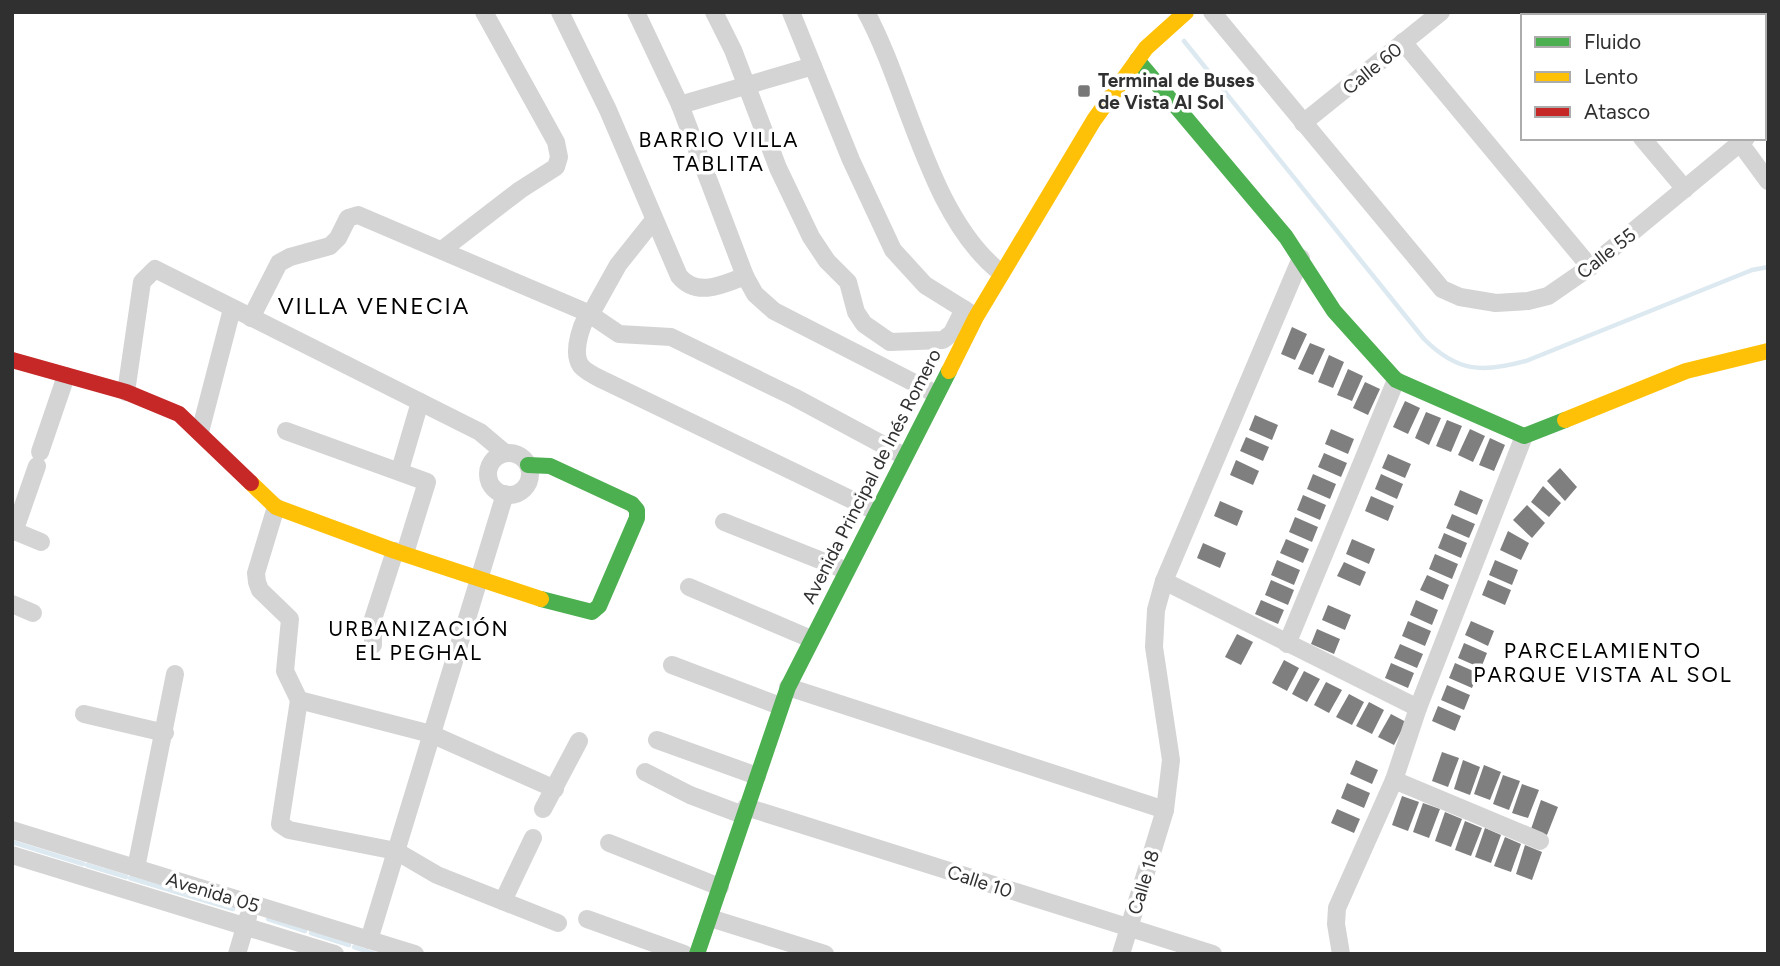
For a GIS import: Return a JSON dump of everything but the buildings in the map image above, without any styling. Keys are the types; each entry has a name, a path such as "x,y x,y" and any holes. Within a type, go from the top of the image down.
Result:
{"street":[{"path":"442,250 520,190 545,177 556,167 558,161 556,142 484,12"},
{"path":"560,12 608,110 653,221 679,276 688,285 713,288 745,276"},
{"path":"636,12 680,104 745,276 755,294 774,311 936,394"},
{"path":"714,12 778,168 811,237 827,261 848,282 856,312 864,324 890,342 943,340 970,313 925,285 893,250 851,160 791,12"},
{"path":"866,12 913,129 961,230 980,254 1000,272"},
{"name":"Avenida Principal de Inés Romero","path":"697,954 788,687 936,394 970,313 1000,272 1094,120 1142,54 1186,12"},
{"path":"1212,12 1303,123"},
{"name":"Calle 60","path":"1303,123 1441,12"},
{"path":"1403,42 1590,267"},
{"path":"1142,54 1301,258 1334,311 1396,380 1524,436 1686,371 1768,351"},
{"path":"680,104 813,66"},
{"name":"Calle 55","path":"1303,123 1442,289 1479,302 1528,301 1548,296 1590,267 1743,141"},
{"path":"1644,140 1685,189"},
{"path":"1743,141 1768,181"},
{"path":"251,318 279,263 290,257 330,246 338,238 345,222 353,216 392,227 588,313 619,334 671,337 794,397 904,456"},
{"path":"653,221 618,265 594,308 588,313 577,355 580,364 587,372 875,511"},
{"name":"Calle 18","path":"1121,954 1165,810 1171,760 1154,647 1156,610 1164,581 1301,258"},
{"path":"126,392 142,282 148,273 155,269 480,432 505,453 519,455 528,465 530,476 526,487 516,493 505,494 495,489 488,473 491,462 505,453"},
{"path":"200,432 232,309"},
{"path":"12,360 126,392 179,414 276,507 400,552 583,612 592,612 599,606 637,518 637,510 632,504 550,466 528,465"},
{"path":"41,542 13,531 66,376"},
{"path":"1287,644 1396,380"},
{"path":"400,470 420,402"},
{"path":"286,431 400,470 427,482 373,619 373,645"},
{"path":"1342,954 1336,924 1337,908 1394,780 1418,708 1524,436"},
{"path":"369,940 505,494"},
{"path":"276,507 256,573 257,582 260,590 287,613 290,620 285,671 299,700 279,824 289,830 396,851 437,875 558,923"},
{"path":"724,522 845,570"},
{"path":"1164,581 1418,708"},
{"path":"690,587 811,639"},
{"path":"12,604 33,613"},
{"path":"672,665 780,706"},
{"path":"136,869 175,674"},
{"path":"788,687 1165,810"},
{"path":"299,700 431,734 555,789"},
{"path":"84,714 165,733"},
{"path":"657,740 757,776"},
{"path":"543,809 579,741"},
{"name":"Calle 10","path":"645,772 690,795 1213,954"},
{"path":"1394,780 1540,841"},
{"name":"Avenida 05","path":"12,830 415,954"},
{"path":"503,901 533,838"},
{"path":"609,844 720,887"},
{"name":"Avenida 05","path":"12,855 335,954"},
{"path":"237,954 252,904"},
{"path":"710,918 825,954"},
{"path":"587,919 684,954"}],"waterway":[{"path":"1184,41 1424,339 1459,364 1483,368 1526,361 1752,270 1768,267"},
{"path":"12,842 83,864"},
{"path":"87,865 126,877"},
{"path":"130,878 233,909"},
{"path":"268,919 305,931"},
{"path":"311,933 349,945"},
{"path":"354,947 375,954"}],"traffic: fast":[{"path":"1137,60 1286,237 1334,311 1396,380 1524,436 1565,420"},
{"path":"697,954 788,687 949,371"},
{"path":"528,465 550,466 632,504 637,510 637,518 599,606 592,612 541,599"}],"traffic: slow":[{"path":"949,371 976,317 1094,120 1146,48 1186,12"},
{"path":"1565,420 1686,371 1768,351"},
{"path":"251,483 276,507 395,551 541,599"}],"traffic: jam":[{"path":"12,360 126,392 179,414 251,483"}],"place":[{"name":"Terminal de Buses de Vista Al Sol","path":"1084,91"}],"district":[{"name":"BARRIO VILLA TABLITA","path":"719,152"},
{"name":"VILLA VENECIA","path":"374,306"},
{"name":"URBANIZACIÓN EL PEGHAL","path":"419,641"},
{"name":"PARCELAMIENTO PARQUE VISTA AL SOL","path":"1603,663"}]}
